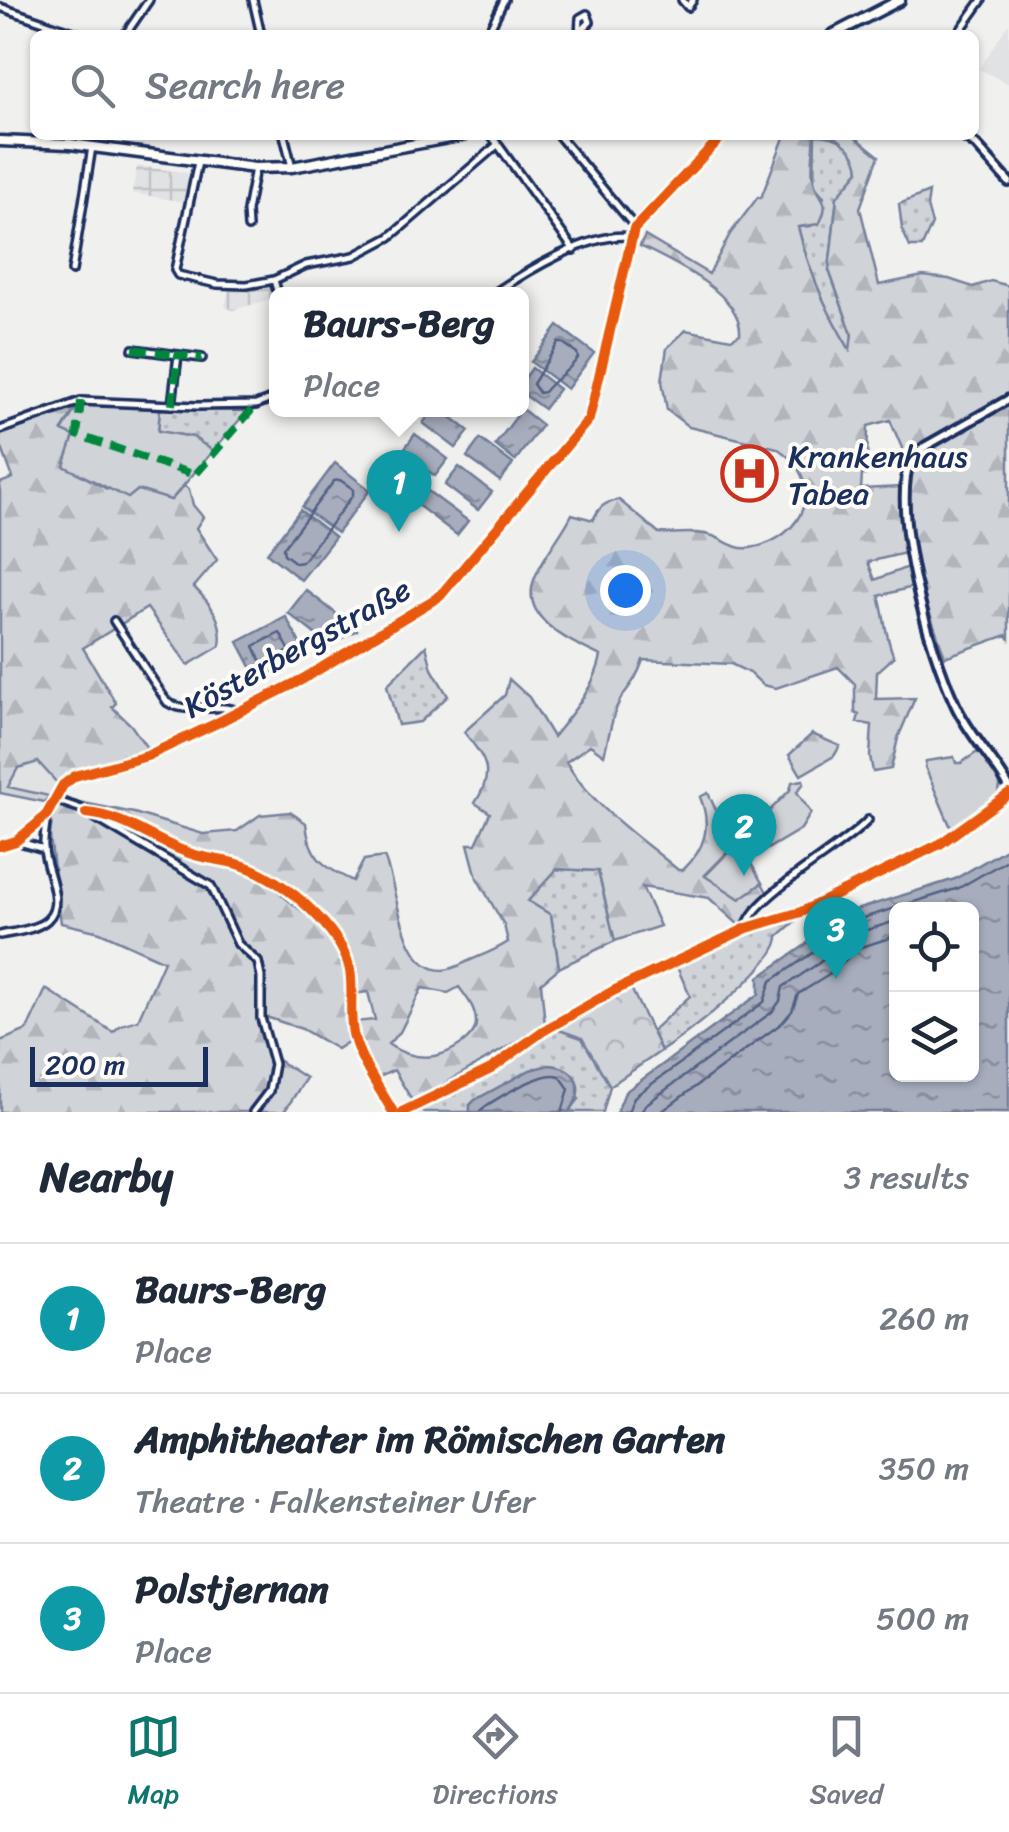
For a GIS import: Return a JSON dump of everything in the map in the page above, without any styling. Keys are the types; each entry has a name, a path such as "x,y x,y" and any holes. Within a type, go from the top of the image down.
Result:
{"main road":[{"path":"842,30 900,0"},
{"path":"0,142 97,146 255,168 292,167 438,140"}],"street":[{"path":"128,30 149,0"},
{"path":"253,0 260,30"},
{"path":"489,30 504,0"},
{"path":"682,0 688,6 693,0"},
{"path":"960,30 982,0"},
{"path":"0,6 68,30"},
{"path":"285,140 292,167"},
{"path":"494,140 574,250"},
{"path":"562,140 635,227"},
{"name":"Kösterbergstraße","path":"16,841 47,814 63,784 75,776 146,756 239,712 431,603 477,556 591,416 635,227 719,140"},
{"path":"968,140 1009,182"},
{"path":"72,271 97,146"},
{"path":"198,162 175,270 178,274 229,285 274,280 306,264 354,256 390,237 496,146"},
{"path":"248,227 255,168"},
{"path":"504,287 532,268 574,250 616,237 632,238"},
{"path":"274,280 276,287"},
{"path":"133,349 202,358"},
{"path":"172,405 178,355"},
{"path":"402,1112 491,1070 546,1029 612,991 746,928 801,912 940,844 1009,791 959,712 936,649 913,571 907,535 907,470 910,458 926,446 1009,399"},
{"path":"0,430 81,401 256,405 269,400"},
{"path":"114,620 167,702 178,709 220,708 239,712"},
{"path":"54,799 86,813 210,886 238,944 258,962 262,977 261,1018 274,1064 269,1091 253,1112"},
{"path":"86,813 138,828 190,854 241,864 258,872 322,920 334,934 349,967 356,1044 393,1112"},
{"path":"0,935 37,926 51,916 54,891 44,849 47,814"},
{"path":"746,928 750,914 868,820"},
{"path":"0,846 16,841 44,849"}],"shaded area":[{"path":"1009,23 1009,84 979,69"},
{"path":"137,166 187,173 190,178 185,202 132,193"},
{"path":"271,287 269,300 233,310 225,307 229,289"},
{"path":"38,762 58,784 49,796 8,787 18,768"}],"green space":[{"path":"783,140 814,140 813,178 825,209 819,224 798,227 819,291 850,350 852,334 829,270 837,197 859,171 854,154 839,140 859,140 879,156 860,208 879,285 923,276 973,287 991,281 1009,286 1009,638 1007,635 945,657 920,585 879,596 894,657 877,672 876,699 915,698 898,738 891,769 873,772 872,725 857,722 855,684 838,667 776,688 763,685 731,664 643,660 617,707 604,755 590,745 566,762 603,807 678,870 691,862 704,836 706,818 700,797 708,793 720,819 729,824 767,808 705,875 739,898 762,883 768,894 739,925 709,898 642,887 660,926 615,941 598,871 557,869 528,901 551,915 559,968 541,983 545,1025 413,1102 394,1070 377,1078 357,1036 337,1049 302,1029 266,1017 275,1058 306,1078 284,1112 0,1112 0,1041 27,1030 46,989 113,1032 138,1020 164,961 100,932 61,923 50,837 52,817 61,795 203,834 237,831 260,815 290,812 306,823 310,844 319,860 353,881 364,860 384,857 409,942 429,966 450,969 508,942 504,925 477,878 468,844 476,844 490,813 475,803 485,782 485,766 464,732 505,695 509,679 529,697 553,737 594,678 601,656 549,626 533,604 536,575 572,514 593,520 603,506 619,500 659,533 706,534 750,548 785,533 803,507 802,476 793,461 777,448 689,427 667,410 662,381 667,348 686,330 731,339 740,334 738,319 730,305 703,281 640,246 645,236 709,274 730,234 761,198","holes":["890,420 902,448 902,487 861,489 862,475 866,475 867,469 868,426","905,553 908,567 875,580 868,562","459,987 476,1018 475,1029 460,1045 428,1057 409,1054 388,1044 400,1032 422,988 448,993","368,992 375,1020 355,1022 353,994"]},
{"path":"815,140 837,140 851,149 859,171 837,197 829,270 852,334 851,352 819,291 798,227 811,226 824,197 814,185"},
{"path":"929,192 927,207 932,224 922,247 910,247 902,229 899,204"},
{"path":"78,405 62,430 75,435 65,466 107,489 138,489 171,500 184,486 189,489 193,505 203,517 196,528 217,560 194,587 215,614 220,646 188,665 147,608 83,648 116,703 112,707 149,751 70,771 58,784 38,762 18,768 8,787 49,796 44,802 0,793 0,483 13,478 0,434"},
{"path":"78,405 160,409 158,431 193,437 213,451 171,500 138,490 128,498 64,466 74,436 62,431"},
{"path":"160,409 247,411 213,451 192,437 158,431"},
{"path":"426,646 432,669 448,696 420,722 398,725 387,685"},
{"path":"812,734 840,746 834,756 801,775 789,755"},
{"path":"979,751 998,777 999,792 952,830 925,767 926,761 954,757 956,763 961,763"},
{"path":"803,780 797,792 811,813 801,829 749,860 762,883 740,899 705,876 790,790 792,782"},
{"path":"557,869 598,871 615,941 559,968 551,915 528,901"},
{"path":"801,916 778,936 775,948 748,980 710,1015 661,1051 652,1031 690,996 676,965 754,931"},
{"path":"630,986 661,1051 610,1086 582,1038 554,1028"},
{"path":"554,1028 582,1038 610,1086 603,1112 569,1112 579,1099 535,1068 475,1100 470,1112 408,1112 505,1063"}],"water":[{"path":"558,326 594,353 567,389 531,362"},
{"path":"532,368 559,389 544,409 529,398"},
{"path":"529,415 542,425 515,461 495,445 516,417"},
{"path":"428,417 451,417 469,431 456,448 423,423"},
{"path":"415,434 448,459 435,476 402,452"},
{"path":"480,439 513,464 500,481 467,457"},
{"path":"335,463 370,490 337,533 302,507"},
{"path":"393,465 468,521 457,535 383,479"},
{"path":"459,467 492,492 478,510 445,485"},
{"path":"300,510 335,537 301,580 267,553"},
{"path":"306,590 358,630 329,645 288,613"},
{"path":"286,617 306,655 258,680 238,642"},
{"path":"1009,847 1009,1112 617,1112 625,1092 759,994 759,977 804,946 839,915 955,879"},
{"path":"549,1065 567,1070 577,1081 577,1096 569,1112 470,1112 475,1100 530,1070"}],"marked path":[{"path":"133,349 178,355"},
{"path":"172,405 178,355 202,358"},
{"path":"81,401 77,435 195,475 256,405"}],"cycle path":[{"path":"0,846 16,841 38,823 63,785 75,776 147,756 215,724 303,679 440,596 589,419 634,229 718,140"},
{"path":"402,1112 491,1069 543,1031 613,991 747,928 801,912 940,844 1009,794"},
{"path":"86,813 128,824 192,854 259,872 308,907 344,954 351,978 354,1038 393,1112"}],"place":[{"name":"Krankenhaus Tabea","path":"749,474"},
{"name":"Baurs-Berg","path":"399,532"},
{"name":"Amphitheater im Römischen Garten","path":"744,876"},
{"name":"Polstjernan","path":"836,979"}]}
